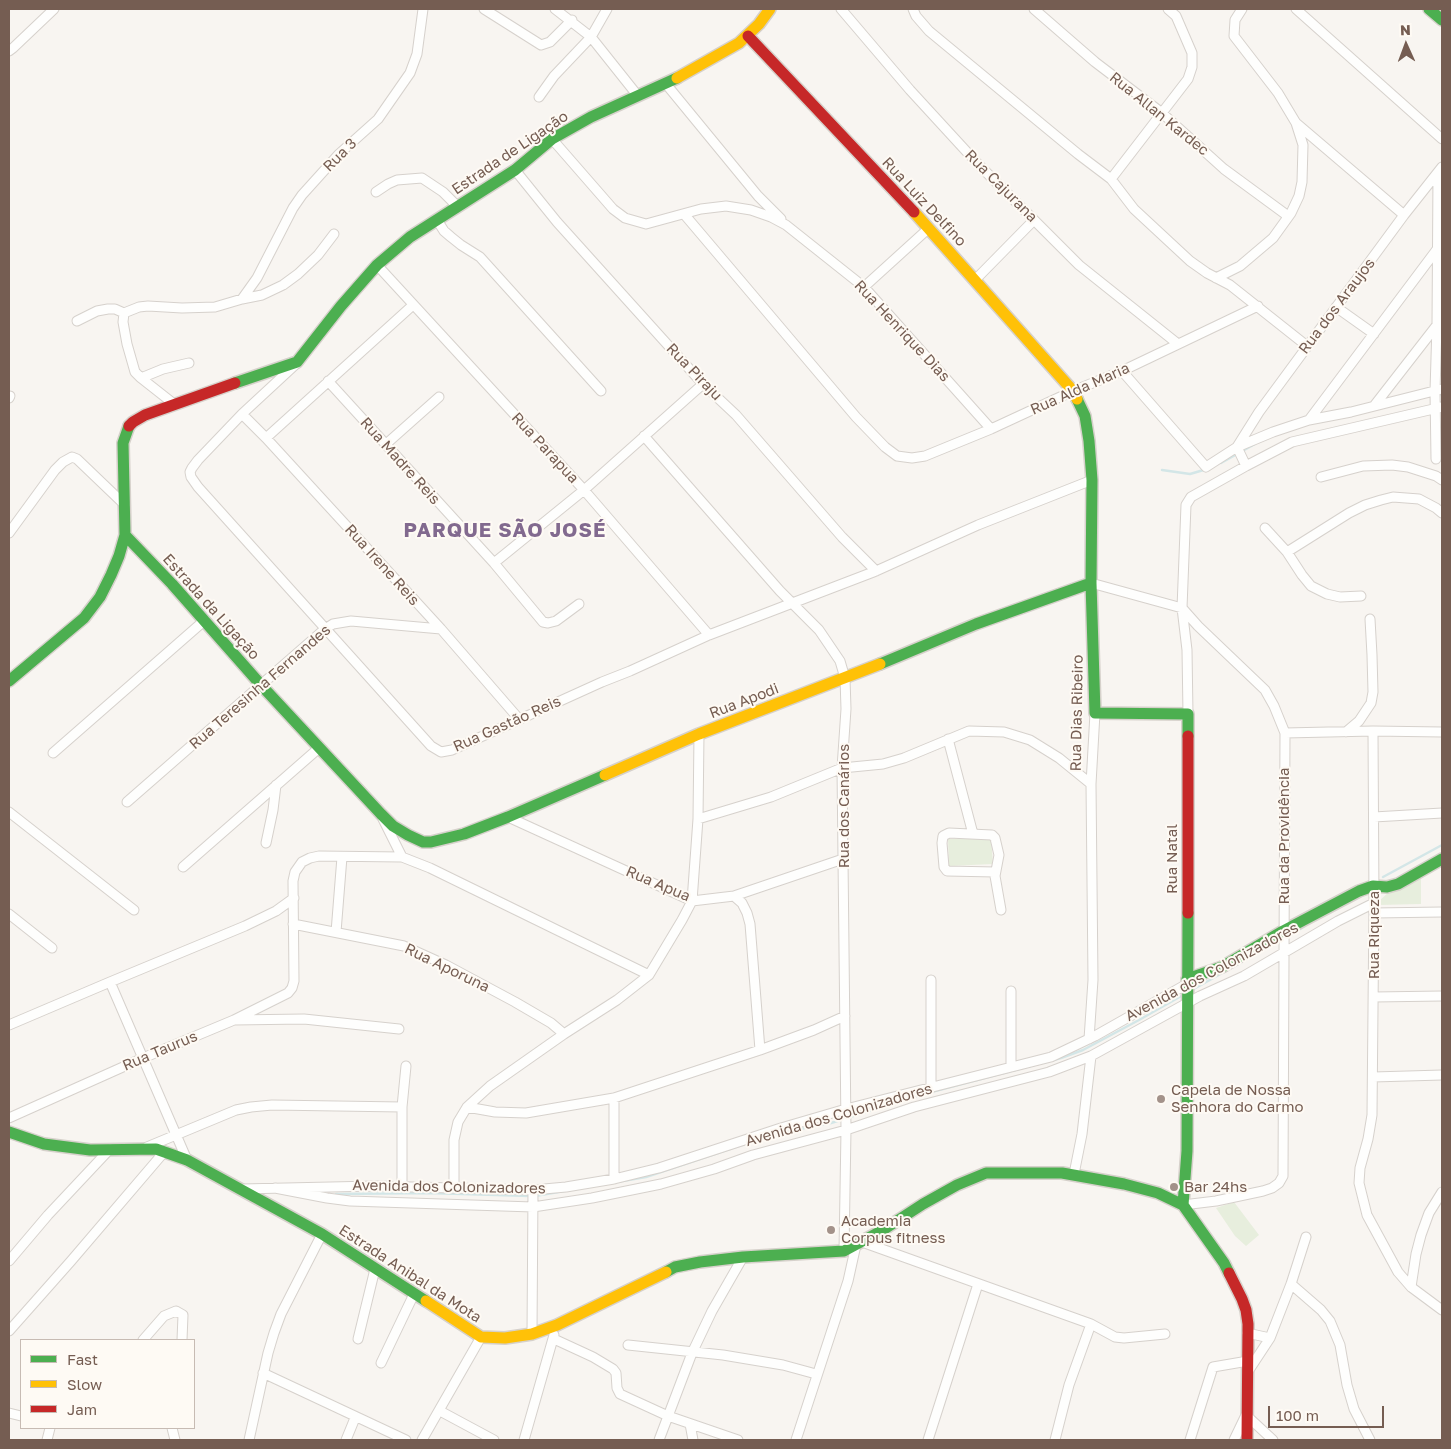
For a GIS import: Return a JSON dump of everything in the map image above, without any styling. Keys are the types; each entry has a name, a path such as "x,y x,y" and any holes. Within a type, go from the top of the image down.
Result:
{"street":[{"path":"9,50 54,9"},
{"name":"Rua 3","path":"242,299 258,278 293,208 302,195 339,154 378,118 410,73 417,54 423,9"},
{"path":"484,9 541,45 550,42 572,20"},
{"path":"556,9 591,37 638,96"},
{"path":"539,96 554,76 591,37 607,9"},
{"name":"Estrada de Ligação","path":"198,487 191,477 190,472 192,468 242,414 297,362 341,306 377,265 410,237 515,170 552,139 591,117 666,84 712,60 748,36 770,9"},
{"name":"Rua Cajurana","path":"841,9 922,103 977,163 1084,270 1178,344"},
{"path":"913,9 928,31 1065,144 1111,179 1134,209 1190,261 1207,273 1230,285 1307,346"},
{"name":"Rua Allan Kardec","path":"1034,9 1095,62 1162,113 1224,169 1288,216"},
{"path":"1111,179 1188,79 1192,67 1192,52 1179,12 1168,9"},
{"path":"1216,278 1240,266 1273,238 1288,216 1298,196 1304,164 1303,145 1296,123 1278,93 1234,36 1236,20 1242,9"},
{"path":"1296,9 1442,139"},
{"name":"Rua Luiz Delfino","path":"748,36 929,228 1073,391"},
{"path":"666,84 758,196 786,225"},
{"path":"1296,123 1404,216"},
{"name":"Rua Henrique Dias","path":"552,139 613,209 626,218 646,224 701,209 726,206 742,207 770,216 786,225 864,288 992,429"},
{"name":"Rua Piraju","path":"515,170 557,222 703,384 736,415 842,537 876,571"},
{"path":"1436,459 1440,170"},
{"name":"Rua dos Araujos","path":"1238,449 1259,412 1440,170"},
{"path":"376,192 396,180 422,178 444,192 458,207"},
{"name":"Rua Alda Maria","path":"684,214 856,417 885,447 897,456 912,458 925,456 992,429 1073,391 1122,372 1258,306"},
{"path":"437,220 444,231 480,257 601,391"},
{"path":"975,280 1034,220"},
{"path":"864,288 929,228"},
{"path":"124,317 138,307 215,307 262,295 284,285 310,264 334,234"},
{"path":"1309,420 1438,248"},
{"name":"Rua Parapua","path":"377,265 584,490 710,635"},
{"path":"266,438 413,304"},
{"path":"1336,307 1374,334"},
{"path":"77,321 97,311 115,309 124,317 130,359 135,372 174,404"},
{"path":"1374,406 1437,325"},
{"path":"9,681 84,618 100,597 111,575 125,535 123,443 127,429 133,422 145,415 174,404 297,362"},
{"path":"141,378 163,369 189,363"},
{"path":"1122,372 1206,466 1273,432 1309,420 1437,391"},
{"name":"Rua Madre Reis","path":"328,381 494,563 542,622 556,621 579,604"},
{"path":"494,563 584,490 703,384"},
{"name":"Rua Dias Ribeiro","path":"1073,391 1085,416 1092,480 1091,583 1095,713 1091,784 1093,980 1089,1038"},
{"path":"385,445 439,397"},
{"path":"1238,449 1245,464 1292,442 1438,407"},
{"name":"Rua Irene Reis","path":"242,414 441,629 519,719"},
{"name":"Rua dos Canários","path":"644,436 780,591 819,630 840,661 845,678 846,709 842,768 846,1112 844,1251"},
{"path":"9,533 55,470 72,457 77,459 125,505"},
{"name":"Rua Natal","path":"1183,1205 1188,1151 1188,714 1187,650 1182,608 1186,505 1192,498 1245,464"},
{"path":"1321,477 1362,466 1385,465 1408,467 1436,476 1442,480"},
{"name":"Rua Gastão Reis","path":"198,487 435,750 441,752 452,750 710,635 876,571 978,525 1092,480"},
{"path":"1287,552 1349,513 1365,505 1393,497 1419,499 1436,508 1442,514"},
{"path":"1265,528 1287,552 1311,586 1327,594 1340,597 1361,596"},
{"name":"Estrada da Ligação","path":"125,535 172,584 261,685 381,814 408,835"},
{"path":"1091,583 1182,608"},
{"name":"Rua Apodi","path":"408,835 423,842 440,841 464,834 508,817 699,734 845,678 976,624 1091,583"},
{"name":"Rua da Providência","path":"1182,608 1198,626 1265,690 1285,733 1283,1176 1272,1188 1263,1191 1216,1201 1183,1205"},
{"path":"1346,732 1359,721 1371,703 1373,692 1370,619"},
{"path":"53,753 205,620"},
{"name":"Rua Teresinha Fernandes","path":"128,802 325,628 351,620 441,629"},
{"path":"1095,713 1188,714"},
{"path":"698,819 771,797 842,768 883,764 913,754 948,738 969,731 979,730 1004,732 1030,740 1059,758 1091,784"},
{"name":"Rua Riqueza","path":"1374,731 1372,1115 1368,1140 1360,1168 1359,1183 1366,1215 1398,1272 1411,1287 1442,1310"},
{"path":"1285,733 1442,732"},
{"path":"454,1188 454,1140 458,1122 467,1107 490,1086 564,1034 618,1000 649,975 667,948 692,901 698,819 699,734"},
{"path":"948,738 973,834"},
{"path":"183,867 319,748"},
{"path":"266,843 276,786"},
{"path":"9,812 134,910"},
{"path":"1374,816 1442,813"},
{"path":"381,814 402,858"},
{"name":"Rua Apua","path":"508,817 692,901 734,896 843,859"},
{"path":"995,872 947,871 944,867 943,836 949,833 992,835 995,838 999,855 995,872 1001,910"},
{"path":"293,924 293,881 295,872 302,862 319,856 402,858 430,868 649,975"},
{"path":"336,932 342,857"},
{"name":"Avenida dos Colonizadores","path":"241,1189 318,1186 454,1188 533,1199 566,1187 614,1179 659,1168 780,1128 1051,1057 1222,967 1359,891 1374,886 1398,884 1442,859"},
{"path":"734,896 742,903 750,924 760,1050"},
{"path":"9,1026 245,926 276,911 294,898"},
{"name":"Avenida dos Colonizadores","path":"275,1188 350,1201 435,1202 592,1198 662,1184 714,1169 753,1154 1049,1072 1091,1056 1187,1001 1244,976 1283,950 1374,903"},
{"path":"1374,913 1442,912"},
{"path":"9,914 52,948"},
{"name":"Rua Aporuna","path":"293,924 404,946 446,965 515,1002 550,1023 564,1034"},
{"name":"Rua Taurus","path":"9,1118 234,1020 288,994 294,981 293,924"},
{"path":"931,1088 932,980"},
{"path":"110,982 188,1160"},
{"path":"1011,991 1011,1067"},
{"path":"1374,997 1442,996"},
{"path":"467,1107 495,1112 526,1113 614,1098 760,1050 845,1016"},
{"path":"234,1020 304,1019 399,1029"},
{"path":"1074,1174 1082,1134 1091,1056"},
{"path":"402,1187 402,1106 406,1066"},
{"path":"1373,1077 1442,1075"},
{"path":"614,1098 614,1179"},
{"path":"144,1148 236,1110 251,1107 272,1105 402,1106"},
{"name":"Estrada Anibal da Mota","path":"9,1132 44,1144 90,1150 144,1148 165,1151 188,1160 322,1234 481,1338 504,1338 532,1334 556,1325 675,1267 743,1257 844,1251 884,1230 924,1204 971,1178 986,1173 1074,1174 1124,1184 1158,1193 1183,1205 1224,1263 1242,1299 1246,1310 1248,1333 1247,1440"},
{"path":"9,1261 48,1215 110,1149"},
{"path":"9,1331 165,1151"},
{"path":"435,1202 437,1189"},
{"path":"1411,1287 1421,1234 1429,1213 1442,1192"},
{"path":"532,1334 533,1199"},
{"path":"249,1440 268,1353 281,1314 322,1234"},
{"path":"1190,1440 1213,1367 1247,1367 1270,1338 1291,1284 1306,1236"},
{"path":"796,1440 859,1244 1091,1324 1116,1337 1165,1334"},
{"path":"659,1440 692,1353 712,1311 743,1257"},
{"path":"358,1339 375,1269"},
{"path":"928,1440 978,1284"},
{"path":"1291,1284 1321,1310 1330,1321 1340,1345 1347,1385 1354,1409 1370,1440"},
{"path":"381,1363 414,1294"},
{"path":"144,1339 164,1316 176,1311 183,1319 182,1339"},
{"path":"1055,1440 1068,1385 1091,1324"},
{"path":"524,1440 554,1339 556,1325"},
{"path":"1248,1333 1270,1338"},
{"path":"422,1440 481,1338"},
{"path":"554,1339 593,1357 613,1369 616,1373 616,1388 620,1394 668,1416 738,1440"},
{"path":"628,1345 747,1359 816,1374"},
{"path":"263,1374 406,1440"},
{"path":"440,1411 494,1440"},
{"path":"1234,1440 1246,1415 1274,1440"},
{"path":"346,1440 356,1418"},
{"path":"690,1424 693,1440"}],"green space":[{"path":"991,837 993,864 949,866 948,839"},
{"path":"1421,876 1421,904 1379,905 1379,901 1390,891"},
{"path":"1234,1202 1259,1235 1246,1246 1235,1236 1216,1208"}],"waterway":[{"path":"1436,395 1442,395"},
{"path":"1221,463 1255,444"},
{"path":"1162,470 1190,474 1207,469"},
{"path":"1383,877 1442,845"},
{"path":"1286,938 1305,926"},
{"path":"1192,990 1281,940"},
{"path":"779,1133 831,1123 920,1095 1061,1058 1083,1050 1183,995"},
{"path":"535,1196 646,1177 745,1144"},
{"path":"336,1194 429,1193 530,1196"}],"traffic: fast":[{"path":"1429,9 1442,20"},
{"path":"235,383 297,362 341,306 377,265 410,237 515,170 552,139 591,117 677,78"},
{"path":"1077,399 1085,416 1092,480 1091,583 1095,713 1188,714 1188,736"},
{"path":"9,681 84,618 100,597 111,575 125,535 123,443 129,426"},
{"path":"125,535 172,584 261,685 381,814 393,826 408,835 423,842 431,842 464,834 605,775"},
{"path":"880,664 976,624 1091,583"},
{"path":"1187,979 1222,967 1283,931 1359,891 1373,886 1387,887 1398,884 1442,859"},
{"path":"1183,1205 1187,1151 1188,913"},
{"path":"9,1132 44,1144 90,1150 156,1149 187,1160 322,1234 426,1301"},
{"path":"666,1272 675,1267 700,1262 743,1257 844,1251 883,1230 957,1185 986,1173 1062,1173 1124,1184 1158,1193 1183,1205 1229,1273"}],"traffic: slow":[{"path":"677,78 739,43 759,24 770,9"},
{"path":"914,212 1073,391 1077,399"},
{"path":"605,775 699,734 880,664"},
{"path":"426,1301 481,1337 505,1338 532,1334 557,1325 666,1272"}],"traffic: jam":[{"path":"748,36 914,212"},
{"path":"129,426 145,415 235,383"},
{"path":"1188,736 1188,913"},
{"path":"1229,1273 1242,1299 1248,1324 1247,1440"}],"place":[{"name":"Capela de Nossa Senhora do Carmo","path":"1161,1099"},
{"name":"Bar 24hs","path":"1174,1187"},
{"name":"Academia Corpus fitness","path":"831,1230"}],"district":[{"name":"PARQUE SÃO JOSÉ","path":"505,531"}]}
